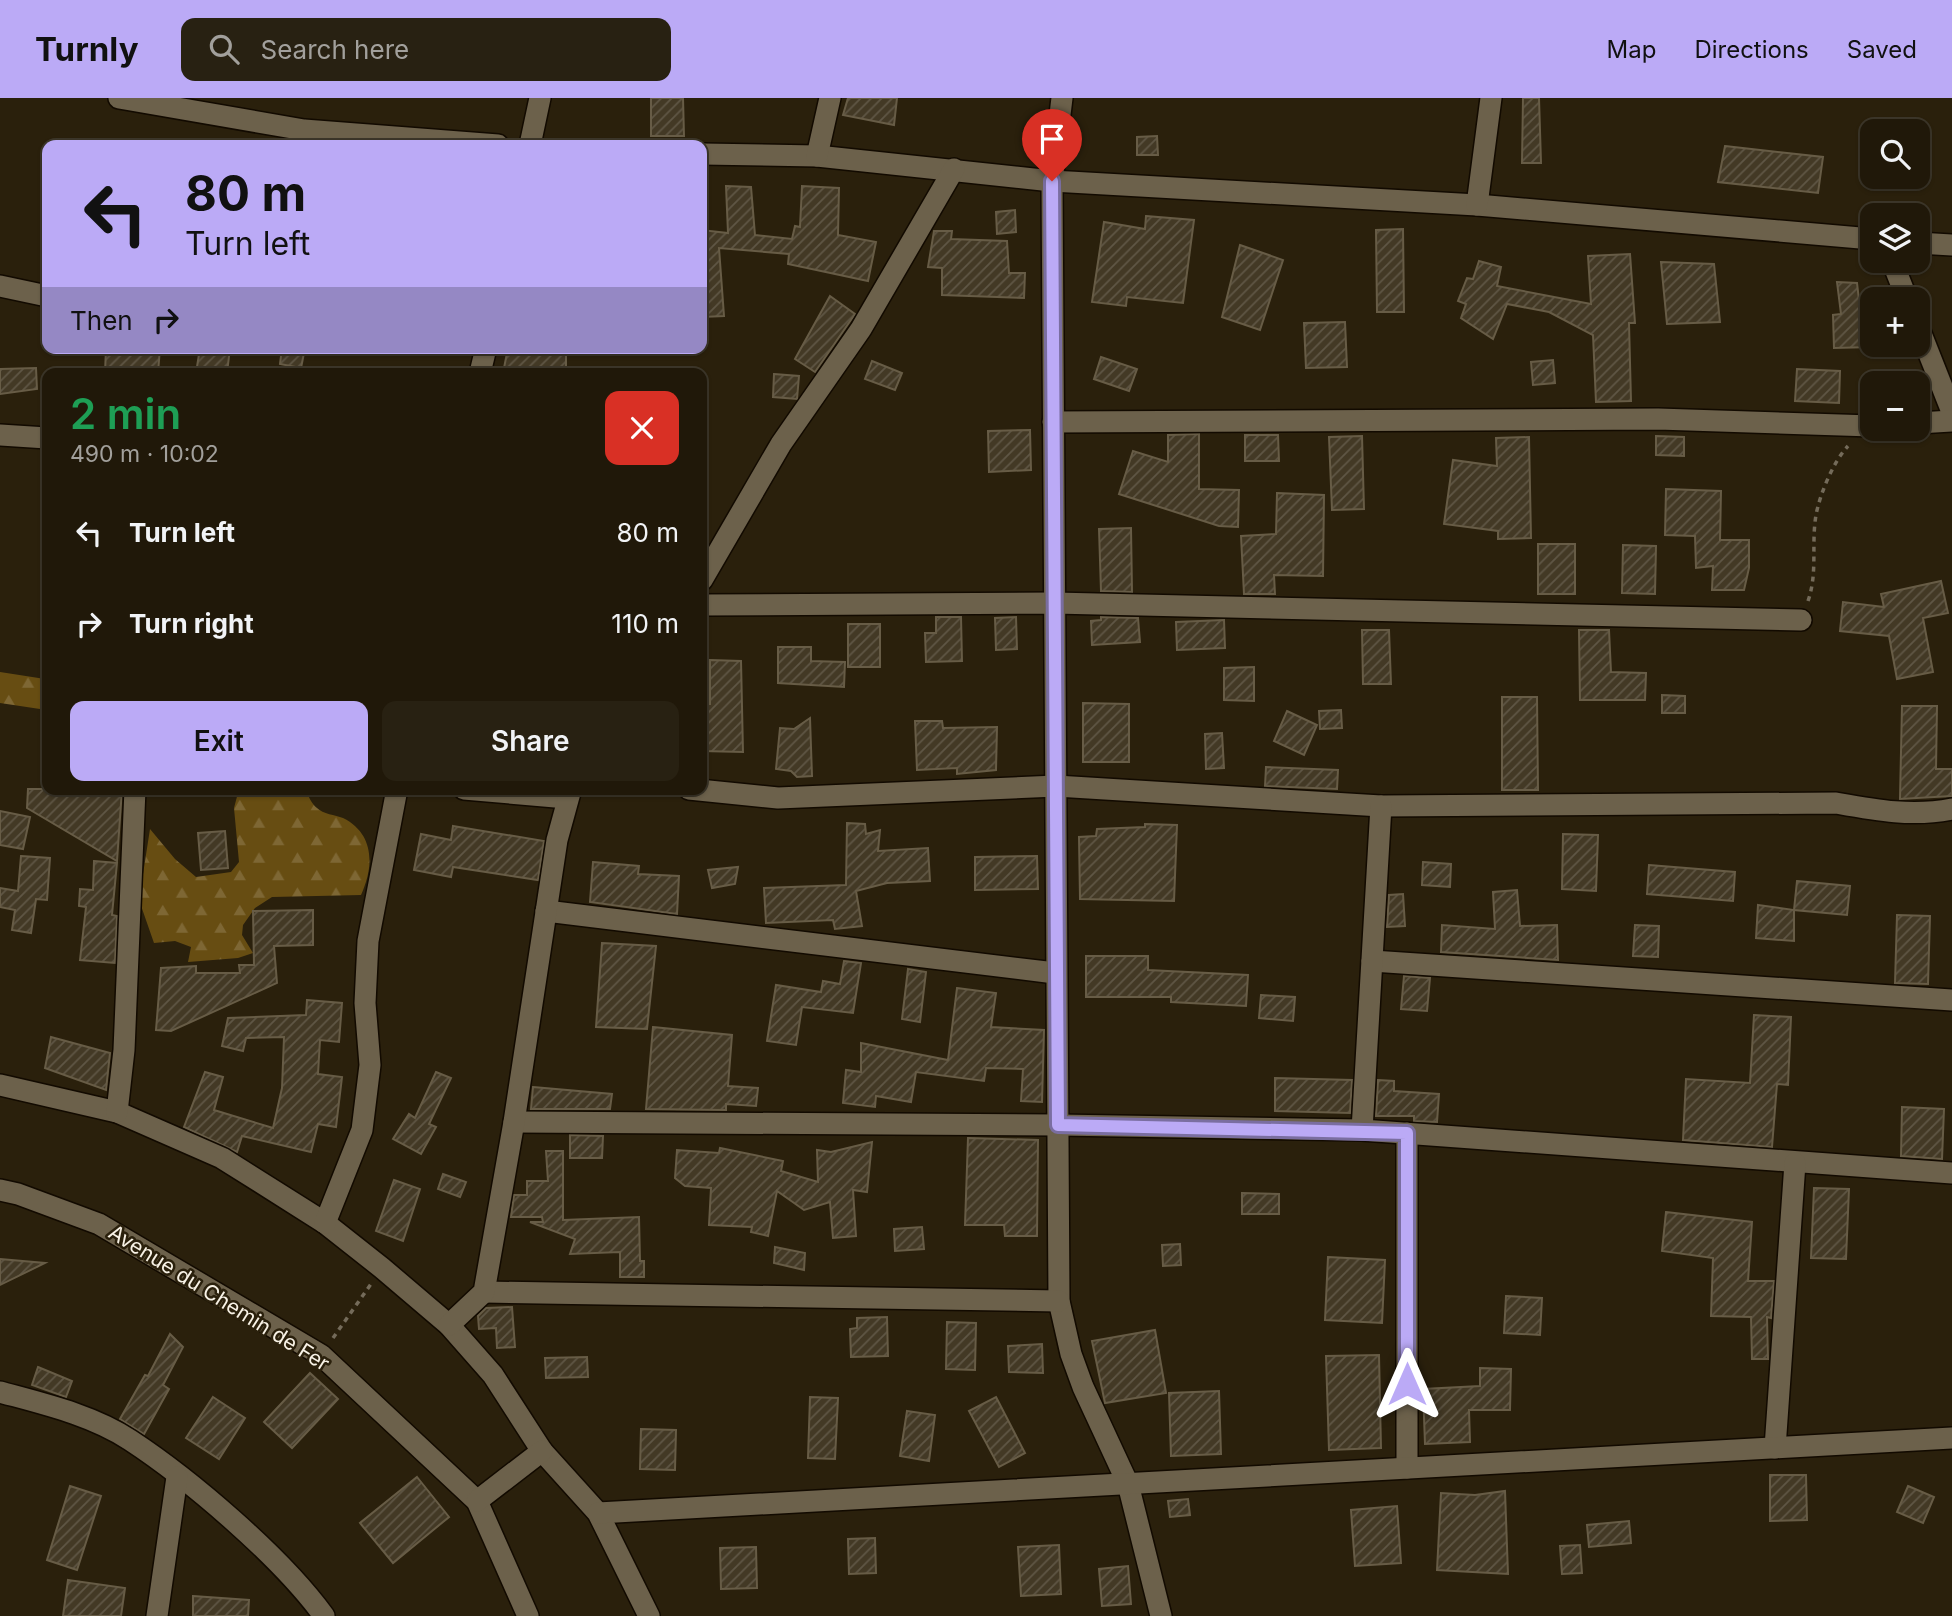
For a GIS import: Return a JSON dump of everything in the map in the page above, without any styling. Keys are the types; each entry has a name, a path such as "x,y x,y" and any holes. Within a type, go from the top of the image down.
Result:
{"street":[{"path":"119,98 304,130 433,140"},
{"path":"531,140 540,98"},
{"path":"817,156 830,98"},
{"path":"1062,98 1052,181 1059,1301 1083,1387 1128,1484 1161,1616"},
{"path":"1477,205 1491,98"},
{"path":"707,154 817,156 1052,181 1477,205 1860,238"},
{"path":"707,571 781,444 861,329 954,169"},
{"path":"1930,244 1952,245"},
{"path":"0,286 42,295"},
{"path":"1930,356 1952,412"},
{"path":"1053,422 1658,419 1860,426"},
{"path":"1930,422 1952,421"},
{"path":"0,435 42,439"},
{"path":"707,605 1054,603 1801,620"},
{"path":"707,791 778,798 1056,786 1381,806 1836,803 1904,814 1930,814 1952,809"},
{"path":"117,1112 124,1050 135,795"},
{"path":"325,1223 362,1130 370,1065 365,1003 368,941 396,795"},
{"path":"449,1325 484,1292 514,1122 546,911 569,795"},
{"path":"1362,1130 1381,806"},
{"path":"546,911 1055,973"},
{"path":"1372,961 1952,999"},
{"path":"0,1085 117,1112 222,1158 325,1223 383,1268 449,1325 493,1375 542,1451 598,1513 649,1616"},
{"path":"514,1122 1058,1125 1362,1130 1952,1173"},
{"path":"1407,1133 1408,1468"},
{"path":"1774,1448 1795,1163"},
{"name":"Avenue du Chemin de Fer","path":"0,1190 99,1224 321,1355 477,1501 528,1616"},
{"path":"484,1292 1059,1301"},
{"path":"0,1392 76,1414 129,1439 221,1511 310,1597 324,1616"},
{"path":"598,1513 1952,1438"},
{"path":"477,1501 542,1451"},
{"path":"158,1616 177,1477"}],"path":[{"path":"1801,620 1815,583 1816,514 1839,456 1860,436"},
{"path":"321,1355 383,1268"}],"green space":[{"path":"0,672 42,679 40,709 0,703"},
{"path":"237,795 308,795 315,807 343,818 361,833 369,852 365,884 361,895 272,897 255,908 243,925 242,935 253,953 238,958 188,962 191,947 175,941 154,943 139,900 150,829 175,859 196,877 231,872 239,862 234,808"}],"building":[{"path":"651,98 683,98 684,136 651,136"},
{"path":"848,98 897,98 894,125 843,115"},
{"path":"1523,98 1539,98 1541,163 1522,163"},
{"path":"1157,136 1158,155 1137,155 1137,137"},
{"path":"1725,146 1823,157 1818,193 1718,182"},
{"path":"726,186 751,187 755,235 792,239 795,226 800,227 802,186 839,188 838,235 876,242 868,281 788,264 789,254 719,248 724,316 707,317 707,231 728,233"},
{"path":"1015,210 1016,232 997,234 996,212"},
{"path":"1146,216 1194,220 1183,303 1127,297 1126,306 1092,302 1104,222 1145,229"},
{"path":"1403,229 1404,312 1377,312 1376,230"},
{"path":"934,231 952,231 951,239 1007,241 1009,273 1025,273 1024,298 942,295 942,268 928,267"},
{"path":"1240,245 1283,260 1260,330 1222,317"},
{"path":"1630,254 1635,323 1629,323 1631,401 1596,402 1593,335 1549,312 1507,304 1493,339 1461,318 1466,304 1458,301 1467,278 1473,279 1479,261 1501,267 1497,286 1591,304 1588,256"},
{"path":"1661,262 1714,264 1720,322 1667,324"},
{"path":"1837,282 1857,283 1860,300 1860,347 1834,348 1833,315 1841,314"},
{"path":"830,296 855,314 815,372 795,359"},
{"path":"1345,322 1347,367 1306,368 1304,323"},
{"path":"106,354 160,354 158,368 105,368"},
{"path":"199,354 229,354 228,368 197,368"},
{"path":"281,354 304,354 301,368 280,364"},
{"path":"507,354 566,354 566,368 504,368"},
{"path":"1101,357 1137,369 1129,391 1094,379"},
{"path":"1553,360 1555,383 1533,385 1531,362"},
{"path":"872,361 902,373 895,390 865,379"},
{"path":"36,368 37,389 0,394 0,369"},
{"path":"1797,369 1840,371 1839,403 1795,401"},
{"path":"774,374 799,376 797,399 773,397"},
{"path":"1030,430 1031,470 989,472 988,431"},
{"path":"1199,434 1199,489 1239,490 1238,527 1219,526 1119,494 1133,451 1168,462 1168,435"},
{"path":"1245,435 1278,435 1279,461 1245,461"},
{"path":"1362,436 1364,509 1332,510 1329,437"},
{"path":"1656,436 1684,437 1684,456 1656,455"},
{"path":"1529,437 1531,538 1498,539 1498,531 1444,524 1453,460 1497,466 1496,438"},
{"path":"1666,489 1721,491 1720,540 1749,540 1749,568 1744,590 1712,590 1713,566 1696,568 1695,536 1665,535"},
{"path":"1277,493 1324,495 1323,576 1274,575 1275,594 1244,594 1241,536 1276,534"},
{"path":"1131,528 1132,592 1101,591 1099,529"},
{"path":"1538,544 1575,544 1575,594 1538,594"},
{"path":"1623,545 1656,546 1655,594 1622,593"},
{"path":"1941,581 1948,613 1923,618 1933,672 1897,679 1889,636 1840,631 1843,602 1884,607 1881,594"},
{"path":"936,617 961,617 962,661 926,662 925,633 936,633"},
{"path":"1016,617 1017,649 996,650 995,618"},
{"path":"1101,617 1138,618 1140,642 1092,645 1091,621 1101,620"},
{"path":"1224,620 1225,648 1177,650 1176,622"},
{"path":"848,624 880,624 880,667 848,667"},
{"path":"1362,630 1389,630 1391,684 1363,684"},
{"path":"1579,630 1609,630 1611,672 1646,673 1645,700 1580,700"},
{"path":"778,647 811,647 811,661 845,662 844,687 778,683"},
{"path":"710,660 741,661 743,752 707,751 707,704 710,704"},
{"path":"1254,667 1254,701 1224,700 1224,668"},
{"path":"1662,695 1685,696 1685,713 1662,713"},
{"path":"1502,697 1537,697 1538,790 1502,790"},
{"path":"1083,703 1129,704 1129,762 1083,762"},
{"path":"1902,706 1937,706 1936,769 1952,769 1952,796 1900,799"},
{"path":"1341,710 1342,728 1320,729 1319,711"},
{"path":"1287,711 1317,725 1304,755 1274,741"},
{"path":"810,718 812,776 797,777 791,771 776,769 780,728 794,729"},
{"path":"915,721 942,721 943,728 997,727 996,770 957,774 957,768 917,770"},
{"path":"1222,733 1224,768 1206,769 1205,734"},
{"path":"1266,767 1338,770 1337,789 1265,786"},
{"path":"28,789 42,789 42,795 122,795 117,861 27,808"},
{"path":"0,811 30,817 23,849 0,845"},
{"path":"847,823 865,824 866,834 880,830 878,851 928,848 930,881 887,883 856,891 862,926 835,929 833,920 766,923 764,888 846,885"},
{"path":"1145,824 1177,825 1174,901 1080,899 1079,837 1096,836 1097,829 1145,827"},
{"path":"453,826 544,841 538,880 453,867 451,877 414,870 421,834 451,840"},
{"path":"225,831 228,868 201,870 198,833"},
{"path":"1563,834 1598,835 1596,891 1562,889"},
{"path":"21,856 50,858 47,900 36,899 31,933 12,930 15,910 0,907 0,888 18,891"},
{"path":"1037,856 1038,889 975,890 975,857"},
{"path":"94,861 117,863 112,915 117,916 115,963 80,960 86,907 79,906 80,889 93,890"},
{"path":"593,862 639,866 638,874 679,876 677,914 590,902"},
{"path":"1423,862 1451,864 1450,887 1422,885"},
{"path":"1649,865 1735,872 1733,901 1647,894"},
{"path":"738,867 735,884 712,888 708,870"},
{"path":"1797,881 1850,886 1847,915 1794,910"},
{"path":"1517,890 1520,926 1557,925 1558,960 1441,952 1442,925 1495,929 1493,892"},
{"path":"1403,894 1405,926 1387,927 1389,895"},
{"path":"1758,905 1794,910 1794,941 1756,938"},
{"path":"313,910 313,945 274,946 277,983 171,1031 156,1030 161,968 196,966 196,973 240,973 239,965 254,965 253,911"},
{"path":"1897,915 1930,916 1928,984 1895,983"},
{"path":"1635,925 1659,926 1658,957 1633,956"},
{"path":"602,943 656,946 647,1029 596,1027"},
{"path":"1086,956 1148,956 1148,970 1248,975 1246,1006 1171,1002 1171,997 1086,997"},
{"path":"844,961 861,963 853,1013 802,1007 796,1045 767,1041 776,985 821,992 823,981 840,984"},
{"path":"908,969 926,972 920,1022 902,1019"},
{"path":"1404,976 1430,978 1427,1011 1401,1009"},
{"path":"957,988 996,993 991,1027 1044,1030 1042,1102 1021,1101 1023,1069 986,1068 984,1081 916,1072 911,1102 876,1096 875,1107 843,1103 846,1070 861,1072 861,1043 948,1060"},
{"path":"1261,995 1295,997 1293,1021 1259,1018"},
{"path":"307,1000 342,1003 339,1042 320,1040 318,1074 342,1077 336,1127 318,1124 311,1152 242,1136 237,1152 184,1127 205,1072 223,1077 214,1110 273,1128 282,1088 284,1037 246,1038 243,1051 222,1046 228,1018 306,1015"},
{"path":"1754,1015 1791,1017 1788,1085 1777,1084 1772,1147 1683,1140 1686,1079 1750,1083"},
{"path":"653,1027 732,1035 728,1086 758,1088 756,1106 726,1104 726,1110 646,1109"},
{"path":"51,1037 110,1053 106,1090 45,1068"},
{"path":"436,1072 451,1078 429,1124 436,1127 421,1154 393,1139 409,1114 415,1118"},
{"path":"1275,1078 1352,1080 1350,1113 1275,1111"},
{"path":"1378,1080 1394,1081 1394,1091 1439,1094 1437,1122 1414,1121 1414,1116 1376,1116"},
{"path":"533,1087 612,1094 610,1109 531,1109"},
{"path":"1902,1107 1944,1109 1942,1159 1901,1156"},
{"path":"570,1135 603,1136 602,1158 570,1158"},
{"path":"968,1138 1038,1140 1037,1236 1005,1236 1004,1225 965,1225"},
{"path":"872,1142 867,1192 853,1190 856,1236 833,1238 830,1202 804,1210 777,1191 768,1236 751,1232 752,1227 709,1225 711,1188 685,1186 675,1178 677,1150 719,1153 720,1148 783,1161 781,1171 818,1182 817,1150 831,1152"},
{"path":"546,1151 563,1151 563,1220 639,1217 640,1261 644,1261 644,1277 620,1277 620,1252 570,1254 575,1239 530,1222 543,1222 542,1217 511,1217 514,1195 527,1195 527,1181 548,1181"},
{"path":"443,1174 466,1182 460,1197 438,1189"},
{"path":"394,1180 420,1189 403,1241 376,1231"},
{"path":"1814,1188 1849,1189 1846,1259 1811,1258"},
{"path":"1242,1193 1279,1194 1279,1214 1242,1214"},
{"path":"1666,1212 1752,1222 1748,1281 1774,1281 1771,1318 1767,1317 1768,1359 1752,1359 1751,1317 1711,1316 1713,1258 1662,1251"},
{"path":"922,1227 924,1249 895,1251 894,1229"},
{"path":"1180,1244 1181,1265 1163,1266 1162,1245"},
{"path":"775,1247 805,1253 804,1270 774,1263"},
{"path":"1328,1257 1385,1260 1382,1323 1325,1320"},
{"path":"0,1259 45,1263 0,1285"},
{"path":"1506,1296 1542,1298 1540,1335 1504,1333"},
{"path":"512,1307 515,1347 497,1348 496,1328 479,1329 478,1316 486,1308"},
{"path":"887,1317 888,1356 851,1357 850,1329 857,1328 857,1318"},
{"path":"947,1322 976,1323 975,1370 946,1369"},
{"path":"1155,1330 1166,1393 1105,1403 1092,1341"},
{"path":"170,1334 183,1347 163,1385 169,1389 144,1434 120,1419 145,1375 148,1376"},
{"path":"1042,1344 1043,1373 1009,1372 1008,1346"},
{"path":"1379,1355 1381,1448 1329,1450 1326,1356"},
{"path":"587,1357 588,1377 546,1378 545,1358"},
{"path":"38,1367 72,1381 66,1397 32,1385"},
{"path":"1480,1368 1511,1369 1510,1410 1469,1410 1470,1442 1425,1444 1423,1389 1480,1386"},
{"path":"310,1373 338,1399 292,1448 264,1422"},
{"path":"1219,1391 1221,1454 1171,1456 1169,1393"},
{"path":"213,1397 245,1418 219,1459 186,1438"},
{"path":"810,1397 838,1398 835,1459 808,1458"},
{"path":"996,1397 1025,1453 999,1467 969,1411"},
{"path":"907,1411 935,1415 929,1461 900,1456"},
{"path":"641,1429 676,1430 675,1470 640,1469"},
{"path":"1770,1475 1806,1475 1807,1520 1770,1521"},
{"path":"417,1477 449,1517 393,1563 360,1523"},
{"path":"70,1486 101,1496 77,1570 47,1560"},
{"path":"1908,1486 1934,1497 1923,1523 1897,1512"},
{"path":"1505,1491 1508,1574 1437,1570 1441,1493 1475,1495"},
{"path":"1188,1499 1190,1515 1170,1517 1168,1501"},
{"path":"1397,1506 1401,1563 1355,1566 1351,1510"},
{"path":"1629,1521 1631,1543 1589,1547 1587,1525"},
{"path":"875,1538 876,1573 849,1574 848,1539"},
{"path":"1059,1545 1061,1594 1021,1596 1018,1547"},
{"path":"1580,1545 1582,1573 1562,1574 1560,1546"},
{"path":"756,1547 757,1588 721,1589 720,1548"},
{"path":"1128,1566 1131,1604 1102,1606 1099,1569"},
{"path":"68,1580 125,1588 121,1616 63,1616"},
{"path":"193,1596 249,1600 248,1616 193,1616"}],"route":[{"path":"1052,181 1058,1125 1407,1133 1407,1384"}]}
